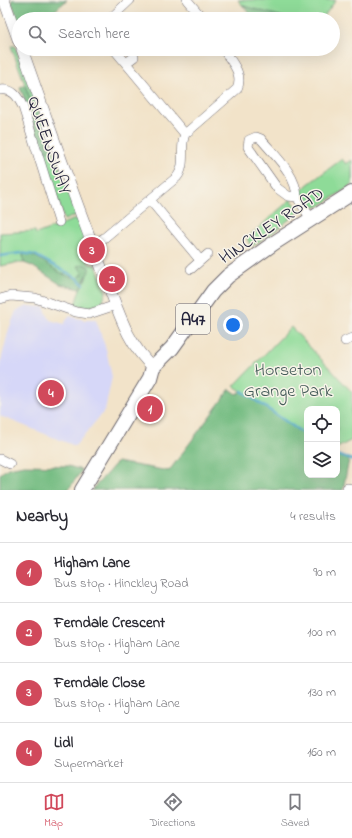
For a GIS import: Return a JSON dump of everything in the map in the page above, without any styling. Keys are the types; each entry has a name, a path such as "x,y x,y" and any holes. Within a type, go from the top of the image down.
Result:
{"main road":[{"name":"HINCKLEY ROAD","path":"82,490 145,388 153,367 172,348 213,291 243,264 352,194"}],"street":[{"path":"4,0 12,22"},
{"path":"117,12 130,0"},
{"path":"188,0 197,12"},
{"path":"25,56 93,245 129,337 141,356 153,367"},
{"path":"120,56 185,134"},
{"path":"93,245 104,238 177,177 182,169 182,140 185,134 237,90 239,84 237,71 227,56"},
{"path":"126,63 134,57"},
{"name":"QUEENSWAY","path":"0,90 13,92 23,107 59,222"},
{"path":"297,197 288,196 277,188 251,151 248,143 249,140 256,137 261,139 292,178 296,186 297,197 311,219"},
{"path":"150,200 200,260"},
{"path":"191,269 208,254"},
{"path":"0,299 11,296 35,298 82,314 89,314 116,305"},
{"path":"0,459 10,464"}],"shaded area":[{"path":"28,306 44,307 50,320 64,324 69,316 85,320 96,320 106,349 112,377 105,410 75,446 0,416 0,364 9,329 16,311"}],"green space":[{"path":"67,0 53,12 15,12 11,1"},
{"path":"238,0 336,0 327,12 265,12 243,6"},
{"path":"243,6 265,12 249,12"},
{"path":"15,56 19,56 77,215 64,220 43,152 49,150"},
{"path":"25,85 49,150 43,152 20,87"},
{"path":"342,159 346,164 352,160 352,185 320,206 310,206 300,192"},
{"path":"291,199 300,211 251,247 247,238"},
{"path":"78,218 92,254 87,257 89,264 96,265 106,292 102,303 89,307 75,305 80,289 87,277 83,274 77,278 69,277 37,258 23,253 24,263 0,266 0,233 35,231 36,234"},
{"path":"23,253 36,257 69,277 77,278 83,274 78,266 84,264 89,267 89,271 80,289 60,284 32,266 24,263"},
{"name":"Horseton Grange Park","path":"291,327 352,392 352,440 340,446 340,406 304,406 304,434 234,386"},
{"path":"230,389 237,394 242,391 304,434 304,478 340,478 340,456 349,459 343,490 92,490 117,462 169,471"},
{"path":"24,465 68,466 82,470 68,490 0,490 0,474 8,468"}],"waterway":[{"path":"0,256 21,253 35,255 77,278 83,284"},
{"path":"242,391 304,434"},
{"path":"340,456 352,460"}],"place":[{"name":"Ferndale Close","path":"92,250"},
{"name":"Ferndale Crescent","path":"112,279"},
{"name":"Lidl","path":"51,393"},
{"name":"Higham Lane","path":"150,409"}]}
